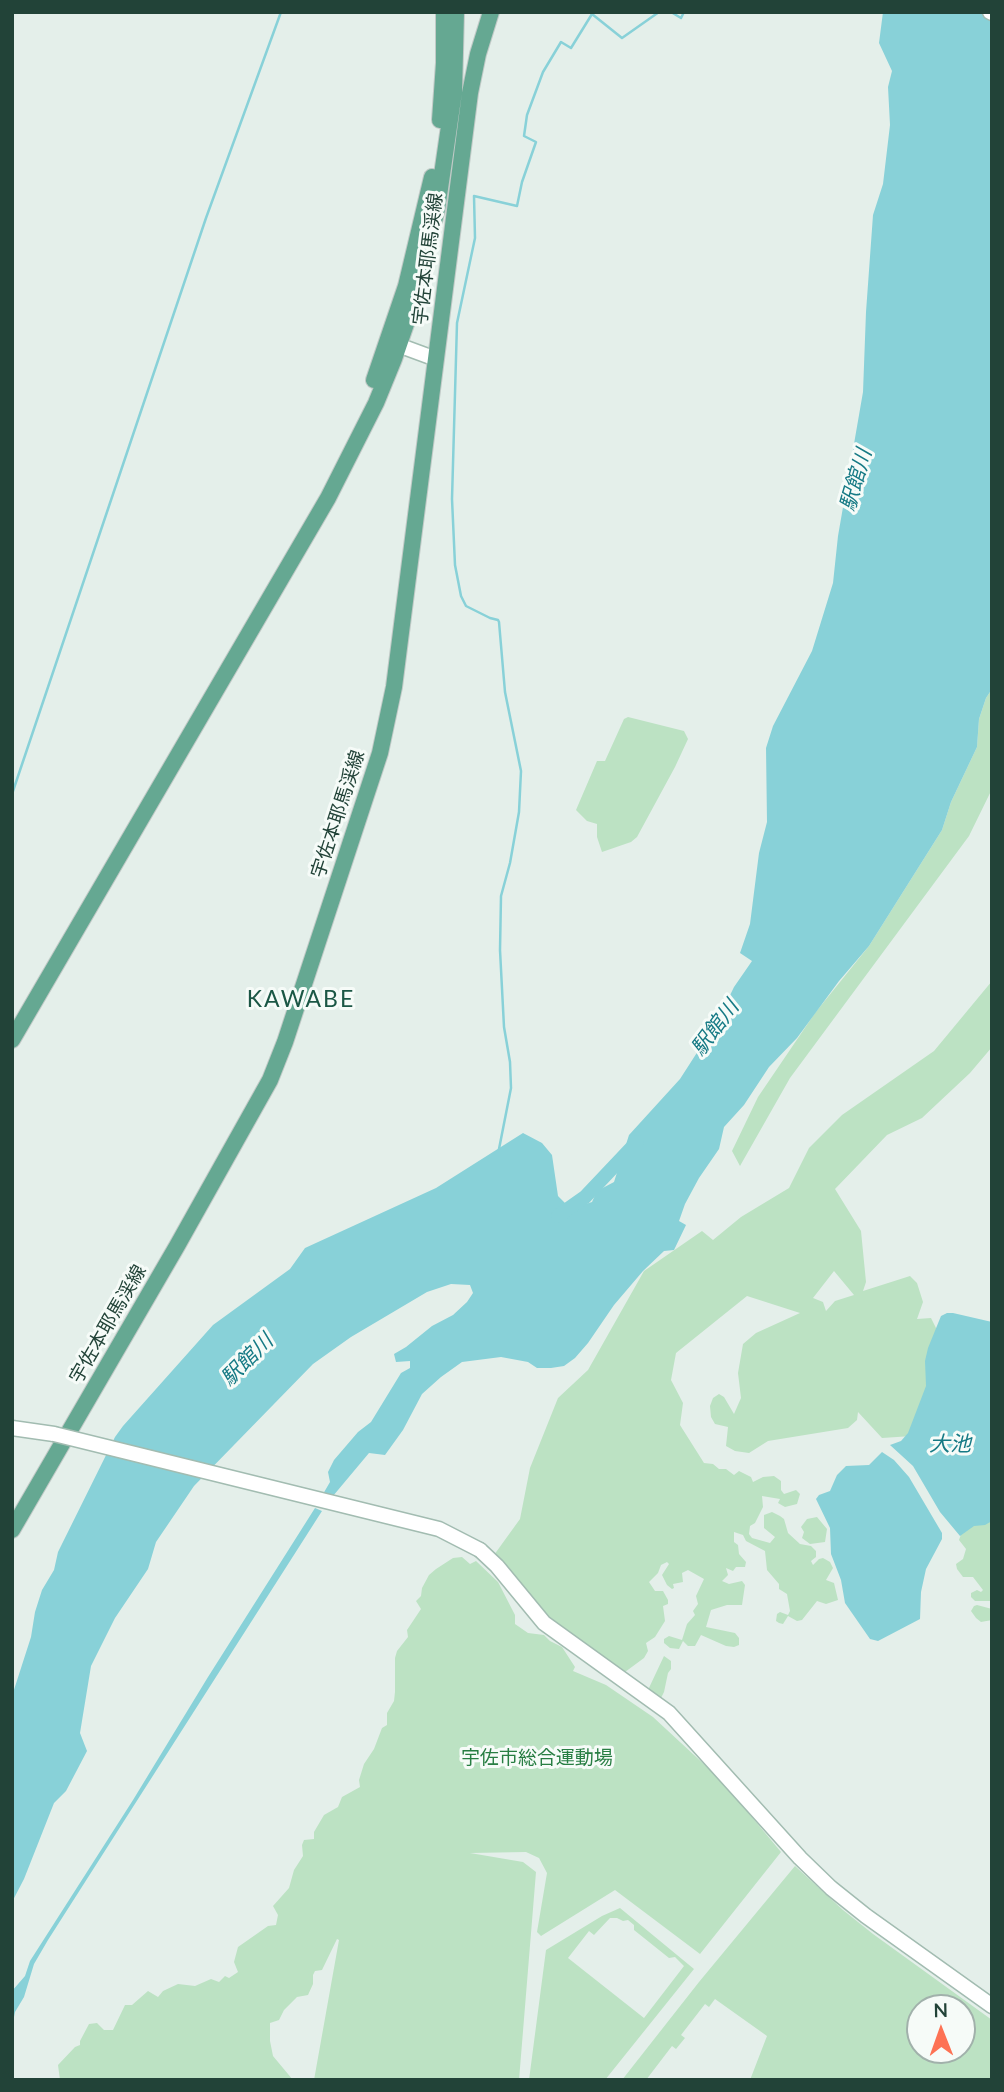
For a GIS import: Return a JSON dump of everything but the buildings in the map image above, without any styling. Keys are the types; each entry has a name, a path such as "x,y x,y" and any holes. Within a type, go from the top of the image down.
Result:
{"main road":[{"name":"宇佐本耶馬渓線","path":"12,1018 324,485 394,344 418,289 437,209 452,111 450,32 444,12"},
{"name":"宇佐本耶馬渓線","path":"450,32 456,12"},
{"name":"宇佐本耶馬渓線","path":"12,1530 257,1105 280,1055 380,753 388,724 470,93 491,12"},
{"path":"450,32 482,39"},
{"name":"宇佐本耶馬渓線","path":"12,1040 328,498 367,422 394,344"}],"street":[{"path":"394,344 436,359"},
{"path":"12,1428 54,1434 439,1529 480,1550 497,1566 544,1623 669,1713 794,1851 838,1894 992,2006"}],"green space":[{"path":"992,689 992,789 969,836 790,1078 740,1166 732,1151 758,1097 815,1013 869,946 942,830 951,802 977,747 979,719"},
{"path":"628,717 684,731 688,739 637,837 631,842 602,852 597,837 597,824 587,821 576,810 597,761 605,761 624,719"},
{"path":"992,981 992,1047 970,1073 922,1118 887,1135 835,1189 861,1231 866,1282 863,1291 910,1276 917,1283 923,1302 917,1319 931,1318 940,1336 938,1351 912,1436 882,1438 858,1412 857,1420 848,1428 768,1441 749,1453 735,1451 726,1446 728,1427 715,1424 710,1406 713,1398 719,1394 724,1397 734,1414 741,1398 738,1373 743,1344 756,1333 800,1313 747,1296 676,1353 671,1380 683,1403 680,1425 704,1463 726,1469 734,1475 739,1471 751,1477 753,1482 774,1476 781,1481 784,1494 796,1490 800,1494 797,1504 785,1507 778,1503 780,1499 762,1496 763,1507 755,1523 750,1526 749,1534 752,1538 770,1543 775,1537 764,1528 764,1515 772,1512 780,1516 784,1519 788,1533 800,1544 811,1546 816,1551 816,1557 811,1561 813,1565 823,1558 830,1562 833,1568 826,1580 834,1583 838,1600 826,1604 817,1601 802,1620 797,1621 788,1616 783,1624 779,1623 776,1621 777,1614 780,1612 788,1615 790,1611 787,1594 779,1589 779,1584 767,1570 765,1551 746,1541 743,1535 734,1532 734,1542 746,1562 745,1567 736,1567 733,1571 726,1568 728,1575 722,1581 729,1584 742,1581 745,1585 742,1605 727,1605 711,1610 706,1627 735,1633 739,1638 739,1645 726,1646 701,1635 695,1646 688,1646 683,1641 679,1649 670,1648 664,1643 664,1639 669,1636 682,1640 687,1624 695,1615 693,1611 698,1604 696,1596 704,1579 688,1570 682,1573 683,1582 673,1584 672,1589 662,1575 669,1564 667,1562 661,1565 658,1573 649,1582 655,1591 663,1591 668,1600 668,1604 663,1606 665,1621 655,1637 646,1643 648,1651 644,1658 625,1672 557,1627 533,1606 494,1555 520,1519 530,1468 558,1398 588,1370 644,1271 702,1231 713,1240 741,1217 789,1188 809,1148 842,1115 934,1051","holes":["834,1271 854,1295 835,1301 826,1311 823,1302 813,1298"]},
{"path":"992,1511 992,1601 975,1601 971,1593 983,1590 973,1577 963,1577 957,1569 956,1564 963,1559 966,1549 959,1540 964,1526"},
{"path":"817,1517 827,1529 825,1542 810,1544 802,1538 804,1532 801,1527 807,1519"},
{"name":"宇佐市総合運動場","path":"462,1557 470,1564 476,1561 498,1582 515,1615 515,1624 528,1633 544,1635 562,1647 575,1667 573,1671 606,1685 653,1717 721,1780 781,1852 700,1954 615,1890 541,1936 537,1932 547,1873 539,1858 526,1852 470,1853 523,1862 536,1872 519,2080 314,2080 339,1940 337,1939 322,1970 315,1971 308,1995 297,1997 284,2010 279,2020 270,2023 273,2056 293,2080 60,2080 58,2065 80,2045 89,2024 97,2023 104,2030 113,2030 125,2005 132,2005 148,1991 158,1997 163,1991 178,1984 195,1986 211,1979 219,1982 225,1976 229,1978 238,1972 234,1962 238,1947 268,1926 276,1925 278,1915 273,1906 289,1888 294,1870 303,1856 304,1840 314,1839 314,1832 324,1815 338,1807 342,1797 360,1787 359,1780 364,1764 374,1749 382,1728 387,1725 387,1713 394,1701 395,1658 408,1637 407,1630 421,1609 416,1601 421,1596 422,1588 436,1569 453,1558"},
{"path":"977,1605 992,1609 992,1620 981,1622 976,1618 971,1611"},
{"path":"664,1656 671,1661 671,1669 661,1698 656,1699 648,1690"},
{"path":"795,1866 873,1934 956,1994 906,1994 906,2064 976,2064 976,2008 992,2020 992,2080 750,2080 767,2036 715,1999 709,2007 705,2004 681,2035 685,2038 676,2049 672,2046 646,2080 622,2080"},
{"path":"620,1908 694,1969 605,2080 529,2080 546,1950","holes":["610,1918 628,1920 634,1925 634,1930 669,1958 675,1957 684,1966 644,2018 568,1958 589,1931 594,1935"]}],"water":[{"path":"883,12 992,12 992,689 979,719 977,747 951,802 942,830 869,946 797,1038 769,1067 744,1105 724,1127 719,1149 685,1204 679,1221 686,1225 674,1250 664,1251 643,1271 575,1358 564,1366 551,1368 537,1368 528,1362 501,1357 462,1362 422,1394 403,1430 385,1455 369,1453 333,1496 323,1494 330,1482 328,1472 334,1460 358,1432 371,1422 401,1373 410,1368 410,1361 396,1362 394,1354 432,1326 453,1315 473,1293 470,1285 451,1284 427,1292 351,1337 313,1364 194,1486 156,1542 148,1569 115,1618 91,1666 80,1733 87,1751 66,1791 54,1803 12,1902 12,1696 31,1637 42,1590 54,1570 58,1552 123,1426 213,1325 290,1269 305,1248 436,1188 523,1133 542,1143 552,1155 558,1196 565,1203 576,1207 592,1202 597,1191 614,1182 629,1135 680,1079 752,961 740,953 750,924 759,853 767,822 766,748 773,726 812,651 833,583 838,536 863,392 873,215 883,184 890,125 888,87 892,71 879,43"},
{"name":"大池","path":"947,1313 992,1322 992,1521 974,1526 960,1536 940,1512 913,1466 890,1445 901,1441 908,1433 926,1386 925,1361 928,1348 941,1316"},
{"path":"882,1452 894,1460 909,1477 942,1533 942,1539 926,1569 921,1592 920,1619 878,1641 870,1639 845,1603 841,1580 831,1554 830,1528 816,1499 830,1491 837,1475 846,1466 869,1465"},
{"path":"315,1508 322,1511 48,1940 34,1964 24,1997 15,2012 12,2027 12,1991 25,1976 30,1961"}],"waterway":[{"path":"12,794 206,218 281,12"},
{"path":"499,1149 511,1088 504,1027 500,950 501,896 519,812 521,771 505,692 499,622 466,606 461,596 455,565 452,499 457,323 475,238 474,196 517,206 536,142 524,136 527,115 543,72 561,42 571,48 592,14 622,38 659,12"},
{"path":"671,12 681,18 684,12"},
{"name":"駅館川","path":"558,1216 585,1197 637,1142"}],"district":[{"name":"KAWABE","path":"301,1000"}]}
